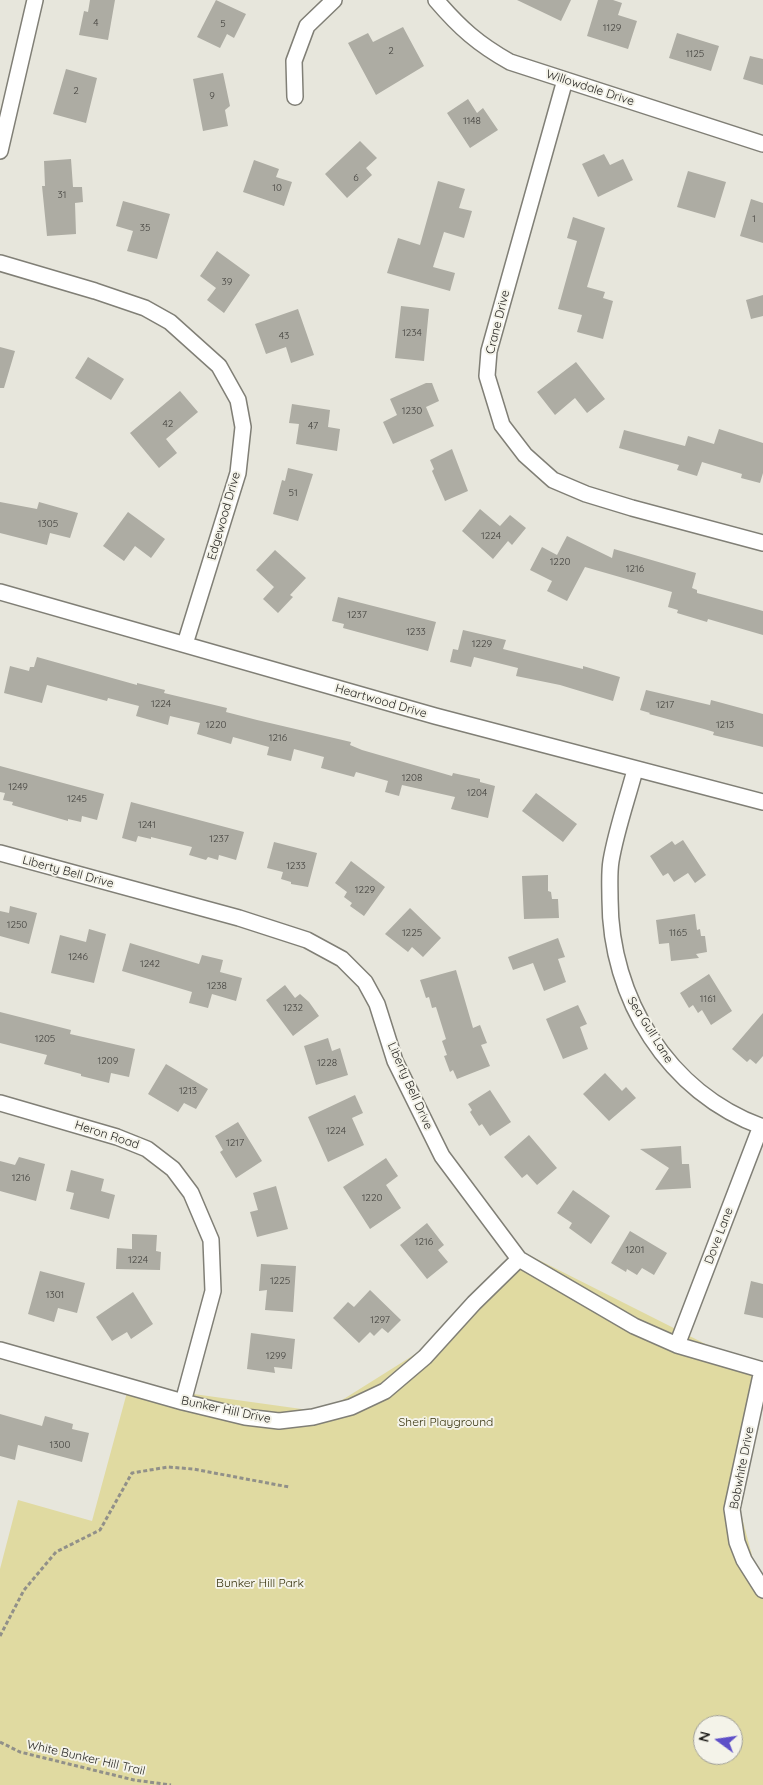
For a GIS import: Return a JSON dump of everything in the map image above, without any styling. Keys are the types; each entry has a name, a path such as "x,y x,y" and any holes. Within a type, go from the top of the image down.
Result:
{"street":[{"path":"0,151 35,0"},
{"path":"295,97 294,61 307,26 334,0"},
{"name":"Willowdale Drive","path":"436,0 458,26 480,45 510,62 763,144"},
{"name":"Crane Drive","path":"565,80 489,351 487,376 502,425 525,455 553,480 586,494 632,508 763,543"},
{"name":"Edgewood Drive","path":"0,263 145,308 170,322 219,366 238,400 243,427 238,472 185,644"},
{"name":"Heartwood Drive","path":"0,592 435,716 635,770 763,802"},
{"name":"Sea Gull Lane","path":"635,770 610,863 610,927 627,994 666,1060 677,1071 713,1102 762,1126"},
{"name":"Liberty Bell Drive","path":"0,854 239,918 307,940 342,959 364,982 377,1004 395,1060 442,1156 519,1259 634,1326 677,1345 762,1370"},
{"name":"Heron Road","path":"0,1103 117,1137 147,1149 173,1169 191,1193 211,1240 213,1291 183,1402"},
{"name":"Dove Lane","path":"677,1345 762,1126"},
{"name":"Bunker Hill Drive","path":"0,1350 183,1402 245,1417 279,1421 313,1418 351,1406 385,1392 425,1357 474,1303 519,1259"},
{"name":"Bobwhite Drive","path":"762,1370 732,1510 737,1542 744,1560 763,1590"}],"path":[{"path":"0,1636 24,1590 56,1552 100,1530 132,1473 168,1467 289,1487"},
{"name":"White Bunker Hill Trail","path":"0,1742 20,1752 134,1780 171,1785"}],"green space":[{"name":"Bunker Hill Park","path":"515,1248 763,1373 740,1510 760,1586 763,1589 763,1785 0,1785 0,1569 18,1500 92,1521 129,1385 323,1412 468,1321"}],"building":[{"path":"90,0 115,0 108,40 79,35 84,11 88,12"},
{"path":"216,0 246,14 234,38 227,34 220,48 197,37"},
{"path":"517,0 571,0 561,21"},
{"path":"598,0 613,0 622,3 618,15 637,21 628,49 587,36"},
{"path":"403,27 424,66 376,95 348,43 368,33 373,42"},
{"path":"677,33 719,46 711,71 669,58"},
{"path":"750,56 763,59 763,85 743,79"},
{"path":"66,69 97,78 86,123 53,114"},
{"path":"223,73 230,106 225,110 228,126 203,131 193,79"},
{"path":"468,99 477,113 483,108 498,130 470,148 447,113"},
{"path":"360,141 377,158 366,168 372,175 347,198 325,174"},
{"path":"604,154 610,165 623,159 633,180 598,197 582,164"},
{"path":"71,159 73,187 82,187 83,202 75,203 76,234 47,236 42,186 45,186 44,161"},
{"path":"254,160 279,169 276,177 292,182 284,206 243,192"},
{"path":"688,171 726,182 715,218 677,207"},
{"path":"438,181 465,189 459,208 472,211 464,238 444,232 433,267 455,273 450,291 387,273 398,238 420,245"},
{"path":"751,199 763,203 763,243 740,236"},
{"path":"123,201 170,214 157,259 127,251 133,231 116,226"},
{"path":"573,217 605,228 587,287 605,292 603,298 613,301 603,339 577,332 582,315 558,309 577,241 567,238"},
{"path":"217,251 250,275 224,313 207,300 216,288 200,276"},
{"path":"763,295 763,316 751,319 746,300"},
{"path":"401,306 429,309 424,361 395,358"},
{"path":"298,309 314,355 291,363 286,347 266,354 255,324"},
{"path":"0,347 15,351 4,388 0,388"},
{"path":"88,357 124,379 111,400 75,378"},
{"path":"576,362 605,399 587,413 575,398 555,415 537,392"},
{"path":"426,383 432,383 439,401 426,407 434,426 393,444 383,422 397,415 390,399"},
{"path":"180,391 198,412 166,439 177,453 159,468 130,433"},
{"path":"292,404 330,410 328,427 340,429 337,451 296,444 299,424 289,423"},
{"path":"719,429 763,443 763,473 760,483 741,478 742,474 702,462 697,476 677,470 679,465 619,448 624,430 685,446 688,436 714,444"},
{"path":"452,449 468,491 445,501 432,471 434,469 430,460"},
{"path":"288,468 313,474 298,521 273,514 282,480 285,481"},
{"path":"0,502 37,509 39,502 78,513 70,538 50,533 47,545 0,533"},
{"path":"480,509 500,526 510,515 526,528 512,545 508,541 493,559 462,531"},
{"path":"128,512 165,539 151,558 135,546 124,561 103,546"},
{"path":"567,536 612,558 614,549 696,573 692,588 697,590 697,593 763,611 763,635 708,619 707,622 677,613 678,610 668,607 672,592 585,567 567,601 547,591 552,581 530,570 542,547 557,555"},
{"path":"275,550 306,578 290,595 293,597 278,613 263,599 274,587 256,570"},
{"path":"338,597 436,622 428,651 343,628 344,624 332,621"},
{"path":"463,630 506,640 503,649 583,669 583,666 620,677 613,701 560,685 516,676 518,668 474,657 471,667 450,662 453,649 458,650"},
{"path":"37,657 137,685 137,683 165,690 164,693 227,708 226,712 351,742 350,745 362,750 452,776 453,773 480,779 480,782 495,786 488,818 451,809 455,797 402,785 399,796 385,792 388,781 356,772 354,777 321,768 324,757 294,749 291,761 267,755 269,747 233,737 231,744 197,734 200,723 170,716 168,725 136,716 139,706 108,698 107,701 47,685 42,703 4,693 10,666 29,671 30,667 34,667"},
{"path":"646,690 710,705 711,700 763,714 763,747 713,735 714,732 640,710"},
{"path":"0,766 104,794 97,820 82,816 81,822 68,819 68,821 12,805 13,802 3,800 5,793 0,792"},
{"path":"536,793 577,824 563,842 522,811"},
{"path":"131,802 244,832 236,860 219,855 218,860 208,857 206,860 189,855 192,847 151,837 151,839 138,836 136,842 122,838"},
{"path":"683,840 706,875 695,883 688,873 674,882 668,873 663,876 650,856 672,841 675,845"},
{"path":"274,842 317,853 308,887 291,884 291,882 281,879 283,872 267,868"},
{"path":"351,861 385,887 364,916 350,906 352,903 344,897 347,892 335,883"},
{"path":"548,875 548,891 551,892 552,899 558,899 559,918 524,919 522,876"},
{"path":"10,906 37,913 29,944 0,936 0,911 9,913"},
{"path":"410,908 441,938 423,957 412,947 408,952 385,934"},
{"path":"695,914 697,930 700,929 701,936 705,936 707,952 696,954 699,958 671,961 669,943 659,944 656,920"},
{"path":"89,929 106,934 94,983 51,973 60,935 86,942"},
{"path":"558,938 565,957 558,959 566,982 544,991 533,963 513,970 508,957"},
{"path":"130,943 199,964 202,955 223,960 220,972 242,978 236,1001 212,994 208,1008 189,1003 192,992 122,971"},
{"path":"456,970 473,1028 480,1025 487,1043 481,1045 490,1066 457,1079 453,1070 450,1072 444,1056 447,1055 442,1041 446,1039 436,1007 432,1008 429,997 426,998 420,980"},
{"path":"709,974 732,1011 711,1025 702,1010 698,1013 693,1005 689,1008 680,993"},
{"path":"285,985 295,998 300,994 309,1002 319,1016 293,1036 266,1000"},
{"path":"578,1005 587,1024 580,1027 588,1049 563,1059 546,1019"},
{"path":"0,1012 71,1030 70,1034 135,1049 129,1077 111,1073 109,1083 81,1076 81,1074 44,1064 47,1055 0,1043"},
{"path":"763,1013 763,1056 756,1064 750,1059 747,1062 732,1049"},
{"path":"328,1038 332,1051 340,1048 348,1075 316,1085 304,1046"},
{"path":"166,1064 208,1089 196,1109 184,1103 178,1112 148,1094"},
{"path":"605,1073 622,1091 626,1087 636,1098 609,1121 583,1094"},
{"path":"490,1090 511,1122 490,1136 482,1124 479,1126 470,1112 472,1110 468,1104"},
{"path":"355,1095 363,1113 352,1118 364,1145 328,1162 308,1117"},
{"path":"238,1122 262,1161 236,1178 220,1152 223,1150 215,1136"},
{"path":"529,1135 557,1168 537,1185 527,1174 522,1178 504,1157"},
{"path":"681,1146 682,1164 689,1164 691,1188 655,1190 669,1168 640,1149"},
{"path":"19,1157 45,1164 36,1201 0,1191 0,1161 15,1165"},
{"path":"386,1158 398,1176 386,1185 401,1208 370,1229 343,1187"},
{"path":"71,1170 104,1179 101,1191 115,1195 109,1219 70,1209 74,1193 66,1191"},
{"path":"276,1186 288,1229 257,1237 250,1212 258,1210 253,1193"},
{"path":"573,1190 610,1216 591,1244 569,1228 572,1223 557,1213"},
{"path":"427,1223 444,1245 438,1250 448,1262 427,1279 400,1245"},
{"path":"630,1231 667,1253 654,1275 642,1268 637,1275 627,1269 626,1272 611,1263"},
{"path":"132,1234 157,1235 156,1251 161,1252 160,1270 116,1269 117,1248 132,1249"},
{"path":"261,1264 296,1266 293,1312 265,1310 267,1290 259,1291"},
{"path":"40,1271 85,1283 77,1313 58,1308 54,1322 28,1314"},
{"path":"751,1281 763,1284 763,1318 744,1314"},
{"path":"370,1290 401,1320 388,1333 382,1328 374,1336 370,1332 359,1343 333,1318 348,1302 354,1307"},
{"path":"133,1292 153,1324 131,1339 127,1332 112,1341 96,1317"},
{"path":"251,1333 295,1339 292,1369 274,1367 275,1373 247,1369"},
{"path":"0,1414 42,1426 45,1416 73,1424 72,1429 89,1433 82,1462 18,1445 15,1460 0,1456"}],"park label":[{"name":"Sheri Playground","path":"446,1422"}]}
